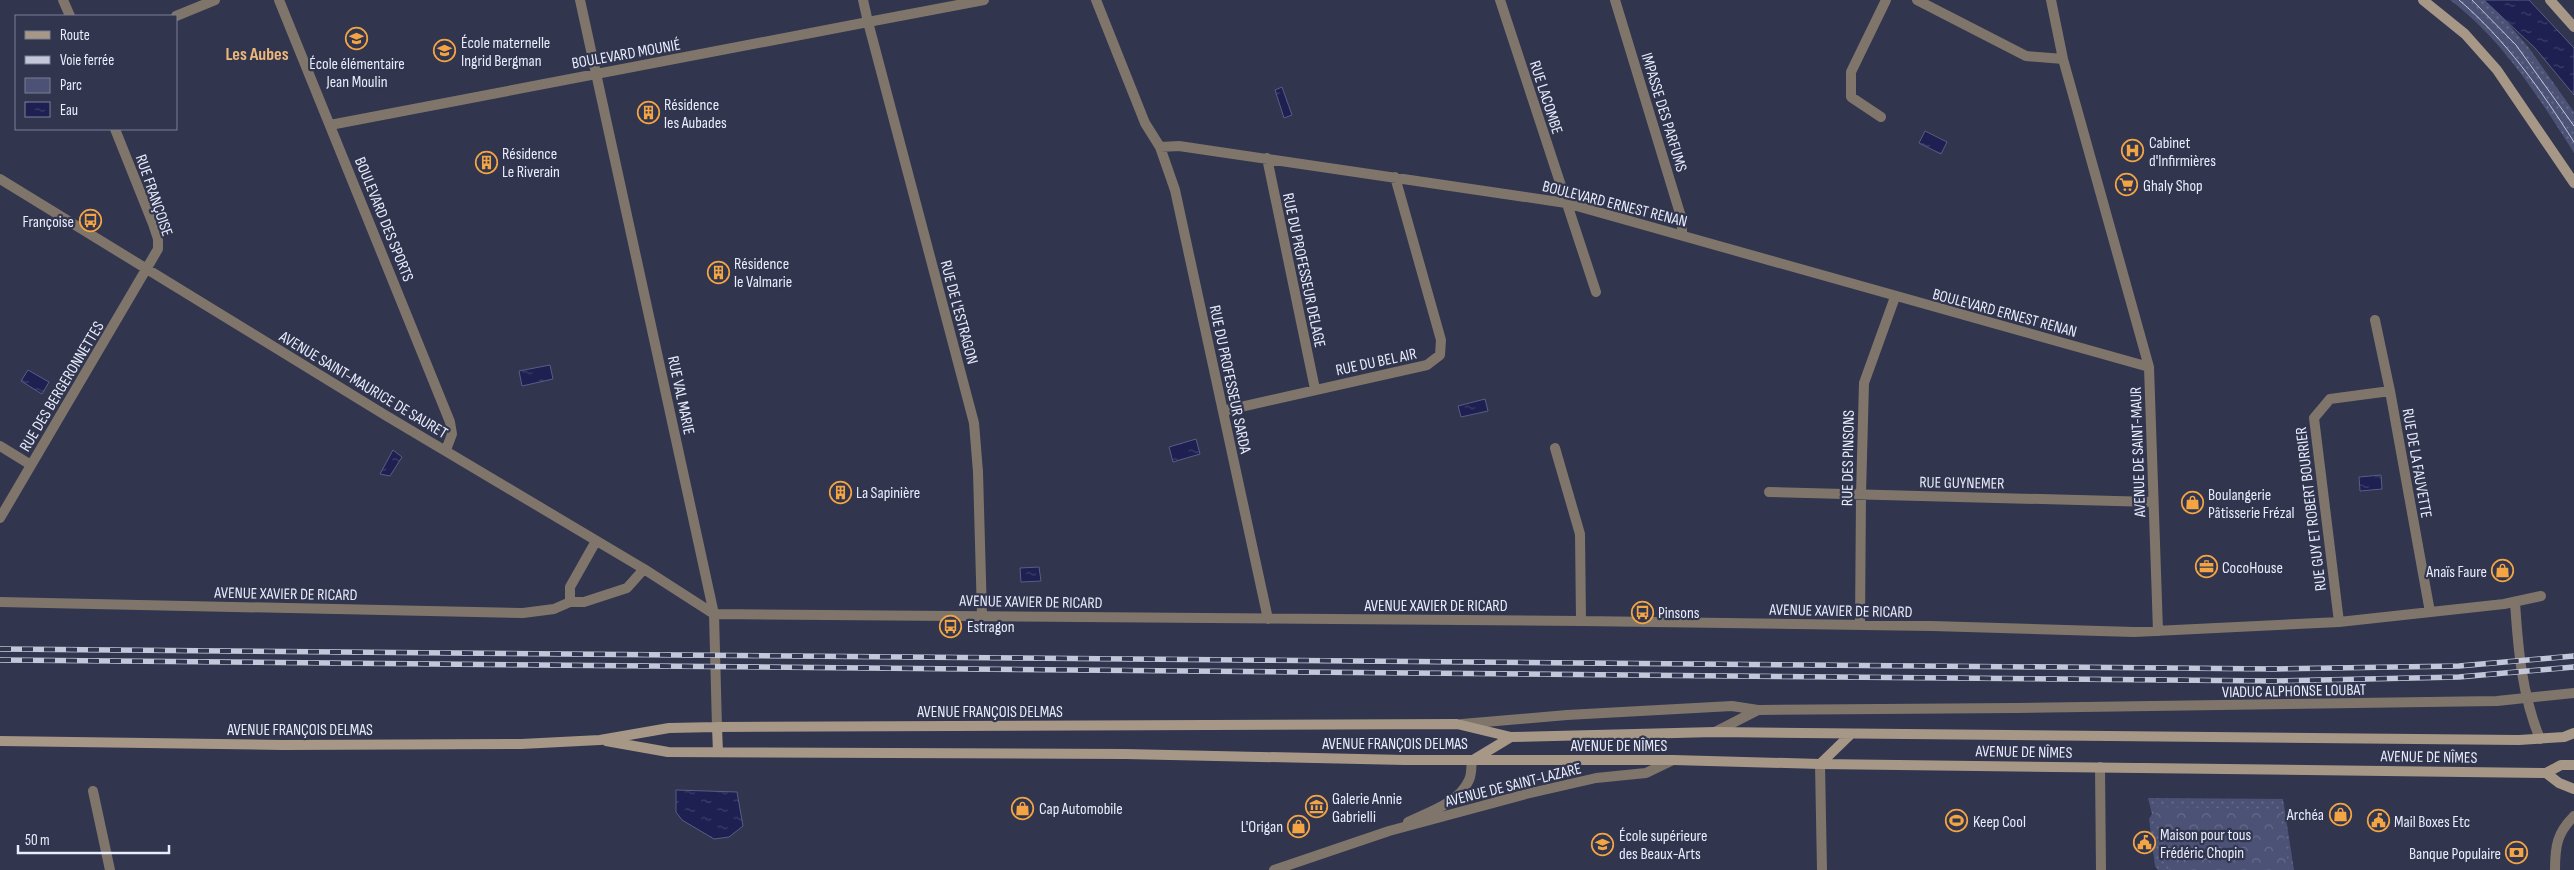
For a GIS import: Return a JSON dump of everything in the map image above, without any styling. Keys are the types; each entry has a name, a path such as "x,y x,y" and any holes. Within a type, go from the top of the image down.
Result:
{"main road":[{"path":"2423,0 2465,34 2497,70 2574,184"},
{"path":"2550,0 2574,27"},
{"name":"AVENUE FRANÇOIS DELMAS","path":"0,741 283,745 521,744 600,740 669,728 717,726 1457,724 1511,737"},
{"path":"717,726 718,752"},
{"name":"AVENUE DE NÎMES","path":"1511,737 1715,732 2540,739 2574,733"},
{"path":"1820,764 1851,734"},
{"name":"AVENUE FRANÇOIS DELMAS","path":"600,740 668,752 1115,754 1472,760 1511,737"},
{"name":"AVENUE DE NÎMES","path":"1472,760 1672,760 1820,764 2546,773 2561,764 2574,765"},
{"path":"2546,773 2574,789"}],"street":[{"path":"63,0 70,15"},
{"path":"178,15 215,0"},
{"name":"BOULEVARD DES SPORTS","path":"280,0 450,422 452,434 446,450"},
{"name":"RUE VAL MARIE","path":"580,0 714,614 717,726"},
{"path":"863,0 868,22 956,3 984,0"},
{"path":"1096,0 1145,123 1160,147"},
{"name":"RUE LACOMBE","path":"1500,0 1596,292"},
{"name":"IMPASSE DES PARFUMS","path":"1615,0 1682,220 1682,234"},
{"path":"1880,117 1850,97 1851,72 1886,0"},
{"path":"1917,0 2026,56 2063,59"},
{"name":"AVENUE DE SAINT-MAUR","path":"2051,0 2063,59 2149,367 2158,631"},
{"name":"BOULEVARD MOUNIÉ","path":"330,125 868,22"},
{"name":"RUE DE L'ESTRAGON","path":"868,22 974,423 978,472 982,615"},
{"name":"RUE FRANÇOISE","path":"115,130 158,239 158,249 147,270"},
{"name":"BOULEVARD ERNEST RENAN","path":"1160,147 1179,146 1267,158 1566,203 1682,234 1894,297 2149,367"},
{"name":"RUE DU PROFESSEUR SARDA","path":"1160,147 1175,190 1268,619"},
{"name":"RUE DU PROFESSEUR DELAGE","path":"1267,158 1315,389"},
{"name":"RUE DU BEL AIR","path":"1223,411 1427,365 1440,355 1441,340 1395,177"},
{"name":"AVENUE SAINT-MAURICE DE SAURET","path":"0,179 147,270 644,569 714,614"},
{"name":"RUE DES BERGERONNETTES","path":"0,518 147,270"},
{"name":"RUE DES PINSONS","path":"1860,626 1864,383 1894,297"},
{"name":"RUE DE LA FAUVETTE","path":"2375,320 2390,391 2430,612"},
{"name":"RUE GUY ET ROBERT BOURRIER","path":"2339,622 2314,418 2330,399 2390,391"},
{"path":"0,446 31,465"},
{"path":"1555,448 1580,534 1581,621"},
{"name":"RUE GUYNEMER","path":"1769,492 2154,502"},
{"path":"570,602 570,587 596,540"},
{"name":"AVENUE XAVIER DE RICARD","path":"0,602 523,613 554,609 570,602 584,602 627,588 644,569"},
{"path":"2158,631 2339,622 2515,602 2541,596"},
{"path":"2515,602 2518,642 2527,702 2540,739"},
{"name":"AVENUE XAVIER DE RICARD","path":"714,614 1581,621 2158,631"},
{"name":"VIADUC ALPHONSE LOUBAT","path":"2014,708 2487,701 2574,693"},
{"name":"AVENUE DE NÎMES","path":"1457,724 1567,715 1732,706 1758,710 2014,708"},
{"name":"AVENUE DE NÎMES","path":"1715,732 1758,710"},
{"name":"AVENUE DE SAINT-LAZARE","path":"1389,832 1446,804 1461,793 1470,779 1472,760"},
{"name":"AVENUE DE SAINT-LAZARE","path":"1274,870 1389,832 1526,794 1596,778 1646,773 1672,760"},
{"path":"1820,764 1822,870"},
{"path":"2100,767 2101,870"},
{"path":"94,791 110,870"},
{"path":"2555,870 2556,841 2562,828 2574,816"}],"green space":[{"path":"2450,0 2484,0 2501,15 2529,48 2574,112 2574,153 2533,91 2503,51 2487,33"},
{"path":"2148,798 2283,799 2294,870 2158,870 2155,866 2149,819 2152,814"},
{"path":"2154,807 2280,809 2289,870 2169,870"}],"water":[{"path":"2484,0 2529,0 2574,48 2574,95 2535,48"},
{"path":"1282,87 1292,115 1284,118 1275,90"},
{"path":"1925,131 1947,142 1941,154 1919,143"},
{"path":"550,365 553,379 522,386 519,371"},
{"path":"28,370 49,382 42,394 21,381"},
{"path":"1485,399 1488,411 1461,417 1458,406"},
{"path":"1196,439 1200,454 1173,462 1169,447"},
{"path":"393,450 402,457 390,476 380,474"},
{"path":"2381,475 2382,489 2360,491 2359,477"},
{"path":"1039,567 1041,581 1021,582 1020,568"},
{"path":"676,790 737,792 743,826 729,837 714,839 682,820 676,812"}],"tram line":[{"path":"2459,0 2476,15 2522,66 2574,142"},
{"path":"2472,0 2516,45 2574,126"}],"railway":[{"path":"0,649 2275,669 2459,666 2574,656"},
{"path":"0,660 2275,681 2459,677 2574,667"}],"place":[{"name":"École élémentaire Jean Moulin","path":"357,39"},
{"name":"École maternelle Ingrid Bergman","path":"445,51"},
{"name":"Résidence les Aubades","path":"648,113"},
{"name":"Cabinet d'Infirmières","path":"2133,151"},
{"name":"Résidence Le Riverain","path":"486,162"},
{"name":"Ghaly Shop","path":"2127,185"},
{"name":"Françoise","path":"90,221"},
{"name":"Résidence le Valmarie","path":"718,272"},
{"name":"La Sapinière","path":"840,492"},
{"name":"Boulangerie Pâtisserie Frézal","path":"2192,503"},
{"name":"CocoHouse","path":"2206,567"},
{"name":"Anaïs Faure","path":"2503,571"},
{"name":"Pinsons","path":"1642,612"},
{"name":"Estragon","path":"951,626"},
{"name":"Galerie Annie Gabrielli","path":"1316,807"},
{"name":"Cap Automobile","path":"1023,808"},
{"name":"Archéa","path":"2340,814"},
{"name":"Keep Cool","path":"1957,821"},
{"name":"Mail Boxes Etc","path":"2378,821"},
{"name":"L'Origan","path":"1299,826"},
{"name":"Maison pour tous Frédéric Chopin","path":"2144,843"},
{"name":"École supérieure des Beaux-Arts","path":"1603,844"},
{"name":"Banque Populaire","path":"2517,853"}],"district":[{"name":"Les Aubes","path":"257,54"}]}
